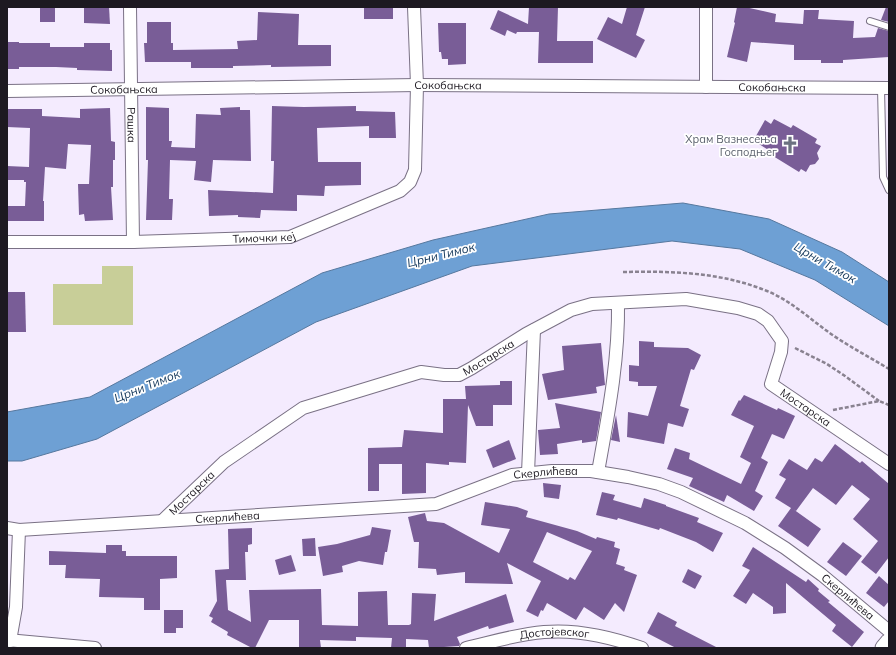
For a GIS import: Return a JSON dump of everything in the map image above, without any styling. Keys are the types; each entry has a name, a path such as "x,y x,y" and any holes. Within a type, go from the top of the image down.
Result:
{"street":[{"name":"Рашка","path":"130,7 133,242"},
{"name":"Тимочки кеј","path":"7,242 133,242 290,238 400,191 410,182 415,170 417,85 414,7"},
{"path":"706,7 706,87"},
{"name":"Сокобањска","path":"7,92 417,85 885,88"},
{"name":"Мостарска","path":"7,528 19,530 162,521 224,462 303,408 421,372 459,375 534,330 571,310 592,304 686,299 746,310 758,314 768,321 782,341 781,352 770,384 889,464"},
{"path":"598,472 612,390 619,325 618,303"},
{"path":"528,473 534,330"},
{"name":"Скерлићева","path":"162,521 436,504 512,476 552,471 598,472 659,484 681,492 745,523 785,548 822,575 889,631"},
{"path":"19,530 16,607 8,641 95,648"},
{"name":"Достојевског","path":"466,648 527,634 545,632 584,634 605,637 642,648"},
{"path":"884,648 889,642"}],"lane":[{"path":"870,21 889,27"},
{"path":"885,88 883,177 889,190"}],"path":[{"path":"782,341 839,372 879,401 889,405"},
{"path":"815,414 879,401"}],"green space":[{"path":"102,266 133,266 133,325 53,325 53,284 102,284"}],"water":[{"name":"Црни Тимок","path":"683,203 769,219 842,252 889,282 889,326 815,280 740,249 672,241 472,266 316,322 97,439 22,461 7,461 7,412 90,397 322,273 433,240 549,214"}],"building":[{"path":"40,7 55,7 55,22 40,22"},
{"path":"84,7 109,7 110,24 84,23"},
{"path":"364,7 393,7 393,19 364,19"},
{"path":"529,7 558,7 557,41 593,41 593,63 538,63 539,32 517,32 516,34 507,30 505,36 490,29 498,10 528,24"},
{"path":"627,7 645,7 636,35 645,40 636,58 597,39 608,17 622,24"},
{"path":"737,7 745,7 776,14 775,22 803,24 804,10 819,10 818,19 854,21 853,38 875,37 878,28 889,31 889,57 843,60 843,63 821,63 821,60 794,60 794,45 751,42 747,62 727,57"},
{"path":"886,7 889,7 889,22 881,20"},
{"path":"258,12 299,14 298,45 331,45 331,66 271,67 271,65 233,66 233,68 191,68 191,62 145,62 144,43 147,43 147,22 171,22 171,43 173,43 173,50 238,49 237,41 257,40"},
{"path":"438,23 466,23 466,64 448,65 448,59 442,59 441,52 439,52"},
{"path":"7,42 50,43 50,47 84,47 84,43 110,43 110,50 112,50 112,71 77,70 77,68 56,67 19,67 19,69 7,69"},
{"path":"272,106 356,106 356,111 395,112 396,138 369,138 369,126 317,128 318,162 361,162 361,185 325,186 324,196 297,195 297,211 261,210 260,218 238,217 238,215 209,216 208,190 273,193 274,161 271,161"},
{"path":"146,107 169,108 169,141 172,141 171,147 195,148 196,114 221,115 220,108 240,107 240,110 250,110 251,161 213,160 211,182 194,180 196,161 170,160 169,199 173,199 172,220 146,220 148,160 146,160"},
{"path":"110,108 111,141 115,142 113,187 111,187 113,220 85,221 84,214 79,215 78,184 89,184 91,145 68,144 66,169 45,167 43,201 44,221 7,221 7,206 25,206 26,182 24,182 24,180 7,180 7,166 29,167 30,128 7,127 7,109 42,109 42,116 80,118 80,109"},
{"name":"Храм Вазнесења Господњег","path":"774,119 791,128 793,125 817,139 815,143 821,146 817,153 819,159 815,164 810,165 806,172 801,169 799,172 773,156 775,154 759,144 762,140 756,136 765,120 771,124"},
{"path":"7,292 25,292 26,332 7,332"},
{"path":"639,341 654,342 654,347 688,348 701,355 694,370 691,369 680,406 689,409 683,427 668,423 664,444 627,437 628,412 648,416 657,386 638,386 638,382 629,381 629,365 639,366"},
{"path":"601,343 605,385 596,387 597,393 548,400 542,374 564,370 562,346"},
{"path":"500,381 512,381 512,405 493,405 493,426 476,426 468,405 466,463 449,462 449,465 426,463 426,493 402,494 402,464 379,464 379,491 368,491 368,448 402,447 404,430 443,433 443,399 466,399 465,386 500,385"},
{"path":"744,395 777,410 778,408 795,416 784,439 772,434 761,458 768,462 755,491 763,496 754,511 727,495 724,502 689,486 693,478 667,469 675,448 690,453 689,459 741,484 751,463 740,457 754,426 731,415 739,400 740,401"},
{"path":"555,403 601,412 596,441 582,443 582,440 557,444 558,454 540,455 538,430 560,428"},
{"path":"616,415 620,442 611,440"},
{"path":"509,440 516,459 493,468 486,450"},
{"path":"835,444 860,463 862,461 889,484 889,557 876,574 861,562 878,541 853,519 870,499 852,485 836,505 813,488 796,511 793,509 821,529 808,547 778,526 791,508 775,498 786,479 779,475 789,459 807,470 815,458 822,462"},
{"path":"543,483 561,485 559,499 544,497"},
{"path":"602,492 615,495 613,500 641,508 644,498 666,505 699,518 697,522 723,533 713,552 696,542 660,528 659,530 618,518 617,520 596,515"},
{"path":"485,502 517,507 528,511 526,517 577,531 596,539 597,537 615,542 614,547 620,549 616,564 625,567 624,570 637,575 624,612 615,603 604,620 584,607 576,620 547,603 543,611 541,610 538,617 526,611 541,581 507,563 513,584 465,583 465,572 437,575 436,569 418,568 419,542 414,542 408,517 425,513 427,521 444,523 499,553 510,529 481,525","holes":["547,532 592,551 575,580 570,577 568,580 533,562"]},
{"path":"372,527 391,530 383,565 359,561 342,566 343,572 323,576 318,547 337,544 370,535"},
{"path":"252,528 252,544 248,545 248,552 245,552 246,580 226,580 228,610 251,622 249,590 321,589 322,625 358,626 358,592 387,591 388,625 411,624 412,593 436,594 434,621 506,594 514,622 489,629 488,626 457,637 460,644 459,646 429,648 428,640 406,639 406,648 391,648 392,638 356,637 356,641 320,640 321,648 299,648 299,620 269,620 255,648 252,648 227,635 228,632 211,622 213,618 209,616 217,601 215,570 229,569 228,529"},
{"path":"315,538 316,556 303,556 302,539"},
{"path":"843,542 862,556 846,576 827,562"},
{"path":"106,545 122,545 122,551 126,551 126,556 177,556 177,578 160,579 160,610 144,610 144,598 99,597 100,579 65,578 66,565 49,565 49,551 106,553"},
{"path":"753,547 806,582 808,579 819,589 818,591 830,601 828,602 864,632 852,647 832,631 836,625 786,583 786,613 773,614 773,607 753,593 746,604 733,596 750,570 742,566"},
{"path":"291,555 296,571 279,575 275,560"},
{"path":"688,569 702,576 695,589 682,582"},
{"path":"879,576 889,585 889,601 884,607 866,593"},
{"path":"164,610 183,610 183,628 176,628 176,633 164,633"},
{"path":"658,612 677,622 675,626 718,648 676,648 647,633"}],"place":[{"name":"Храм Вазнесења Господњег","path":"790,145"}]}
